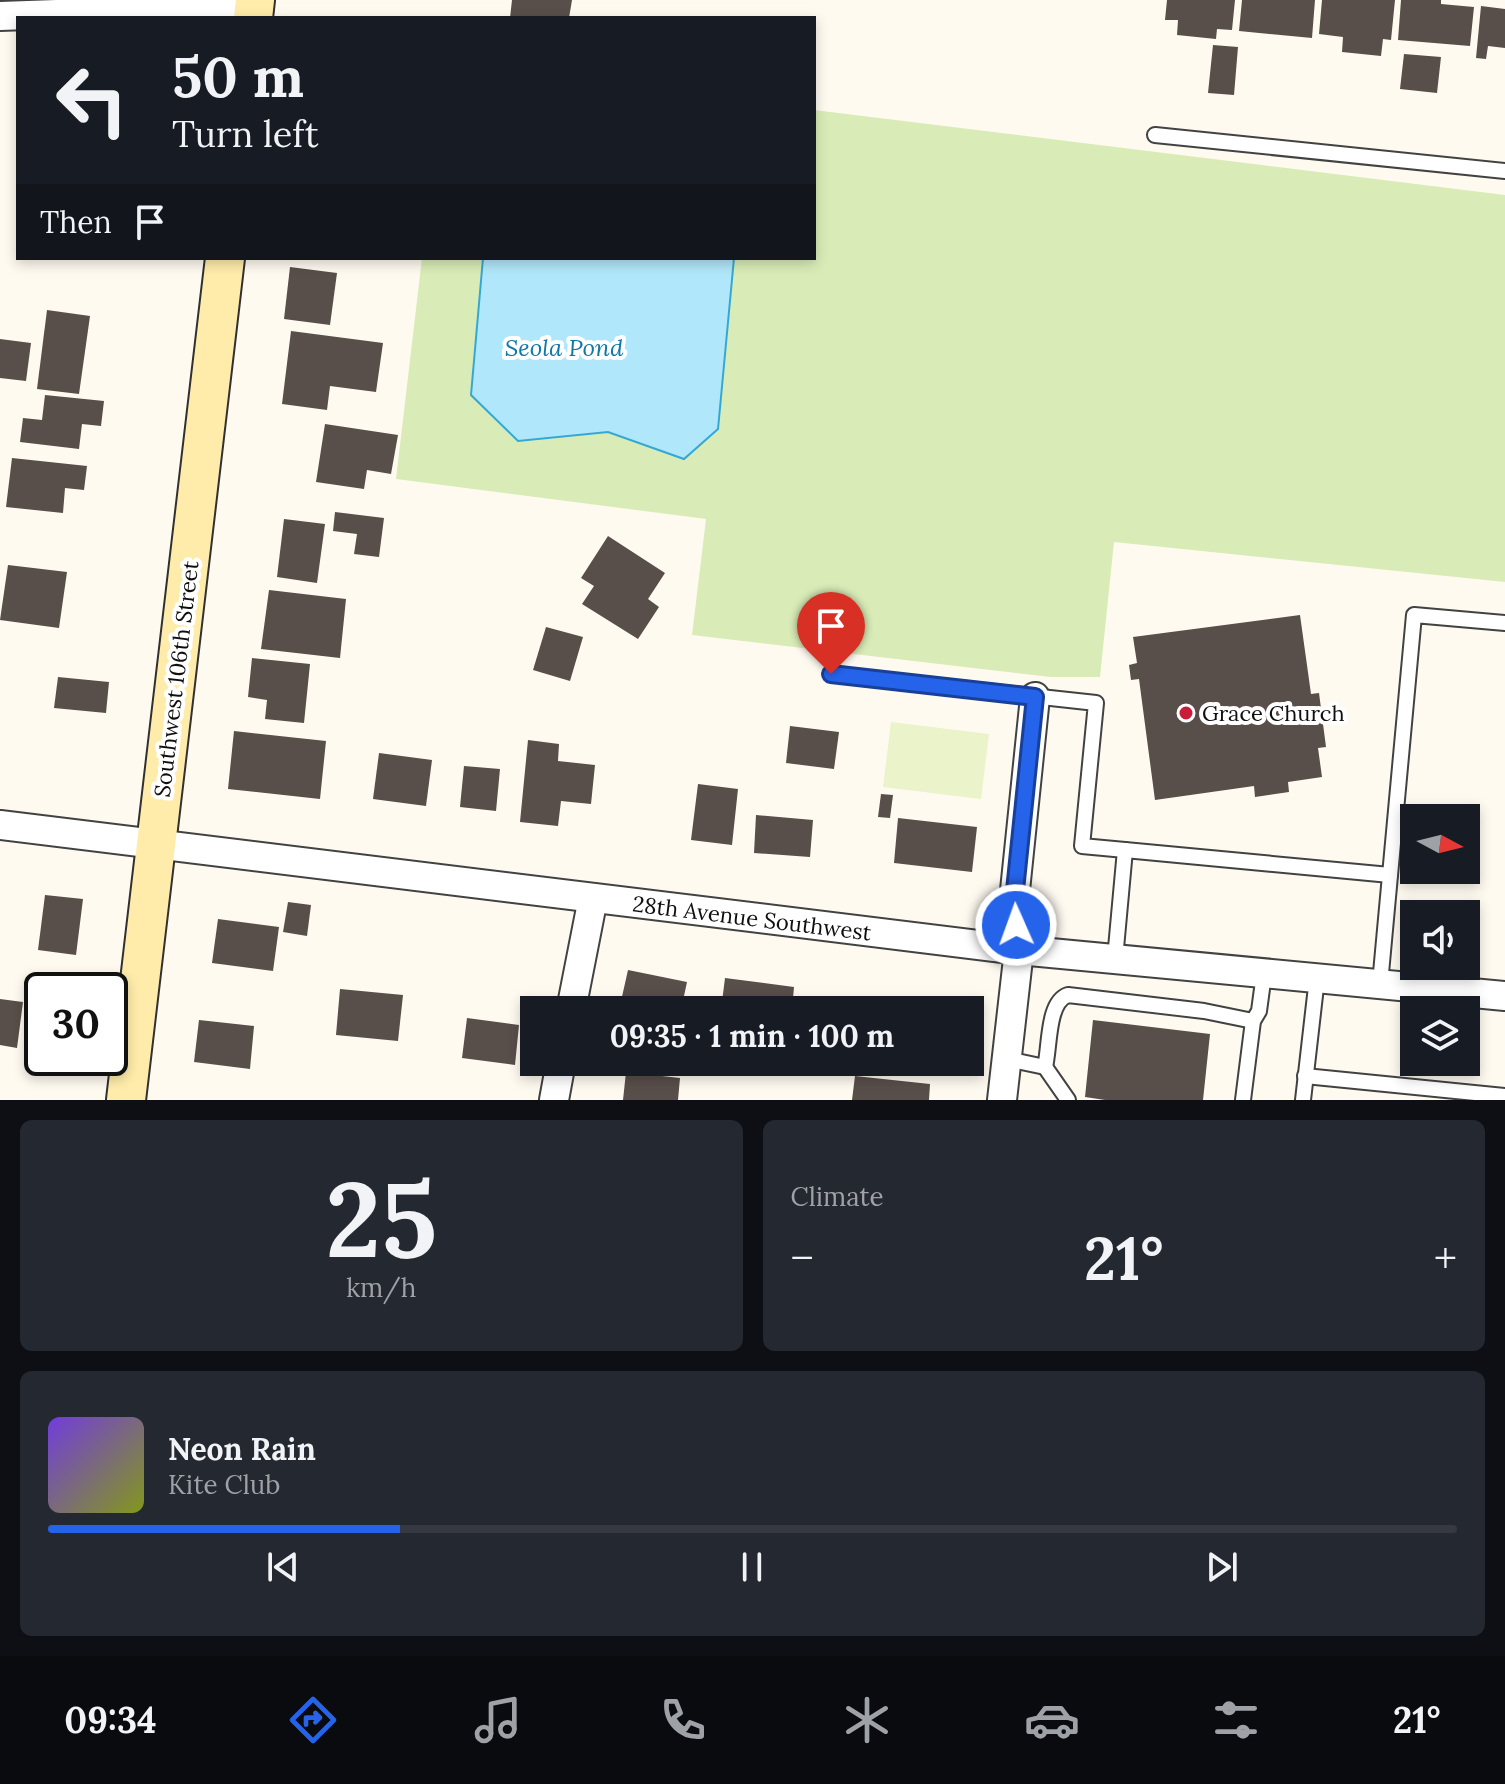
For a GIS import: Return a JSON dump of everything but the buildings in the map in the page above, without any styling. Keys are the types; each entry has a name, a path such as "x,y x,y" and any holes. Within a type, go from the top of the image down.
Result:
{"street":[{"path":"0,16 254,8"},
{"name":"Southwest 106th Street","path":"126,1100 225,260"},
{"path":"1002,1100 1019,950 1014,900 1035,697"},
{"name":"28th Avenue Southwest","path":"0,825 1019,950 1505,996"},
{"path":"574,996 593,898"},
{"path":"554,1100 558,1076"}],"lane":[{"path":"1155,135 1505,171"},
{"path":"1380,984 1414,615 1505,623"},
{"path":"831,674 1096,703 1082,846 1390,875"},
{"path":"1115,959 1125,850"},
{"path":"1243,1100 1253,1021 1259,1011 1264,974"},
{"path":"1303,1100 1317,978"},
{"path":"1045,1067 1054,1007 1060,998 1068,995 1204,1011 1253,1021"},
{"path":"1007,1059 1045,1067 1068,1100"},
{"path":"1305,1076 1505,1096"}],"green space":[{"path":"816,110 1505,195 1505,582 1114,542 1100,677 1051,677 692,635 706,519 396,479 422,260 816,260"},
{"path":"891,722 989,734 981,799 883,787"}],"water":[{"name":"Seola Pond","path":"483,260 734,260 718,429 684,459 608,432 518,441 471,395"}],"place":[{"name":"Grace Church","path":"1186,713"}],"route":[{"path":"831,674 1035,697 1014,900 1016,925"}]}
